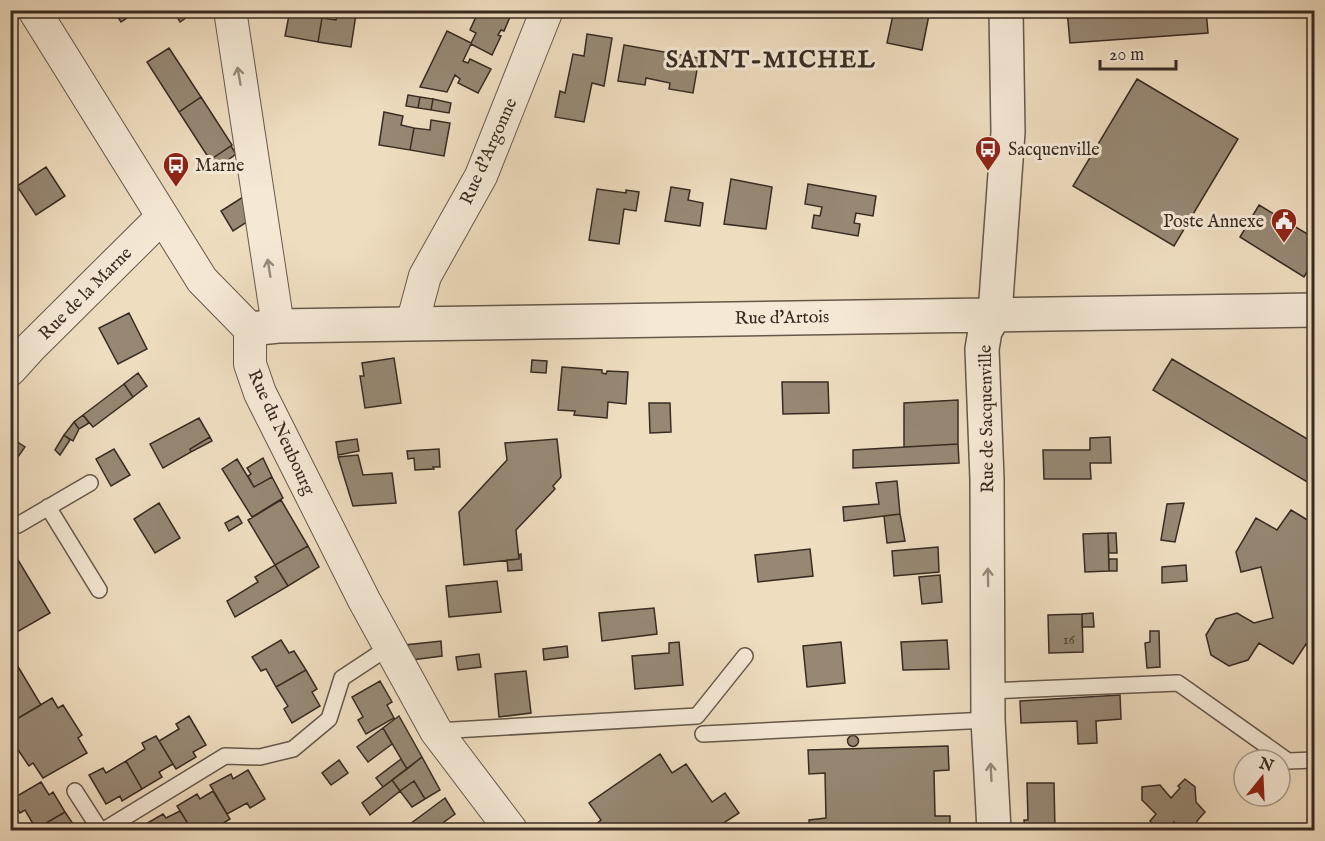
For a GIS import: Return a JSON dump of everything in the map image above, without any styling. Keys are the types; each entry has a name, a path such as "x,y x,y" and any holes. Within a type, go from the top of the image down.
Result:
{"street":[{"path":"34,10 202,280 264,328"},
{"name":"Rue du Neubourg","path":"230,10 264,328 250,364 261,393 389,647 436,731 511,831"},
{"name":"Rue d'Argonne","path":"412,324 425,276 481,176 547,10"},
{"name":"Rue de Sacquenville","path":"994,831 988,705 987,479 982,348 985,331 995,314 1008,132 1006,10"},
{"name":"Rue de la Marne","path":"10,370 162,217"},
{"name":"Rue d'Artois","path":"264,328 1314,310"}],"lane":[{"path":"10,521 18,525 90,483"},
{"path":"48,507 99,590"},
{"path":"75,790 102,831 225,756 260,757 292,749 329,719 342,678 389,647"},
{"path":"436,731 697,716 745,656"},
{"path":"703,734 1178,683 1288,761 1314,760"}],"building":[{"path":"113,10 139,10 121,22"},
{"path":"173,10 195,10 196,11 180,22"},
{"path":"290,10 309,10 308,16 322,18 318,42 285,36"},
{"path":"479,10 513,10 504,31 501,30 498,35 501,36 492,55 471,44 463,61 468,63 470,59 491,69 478,93 458,83 460,79 455,75 447,92 420,87 447,31 471,43 476,33 470,30"},
{"path":"894,10 930,10 922,50 887,43"},
{"path":"1067,10 1206,10 1208,33 1070,43"},
{"path":"338,11 356,14 351,47 318,42 322,18 336,20"},
{"path":"587,34 612,38 604,86 592,83 584,122 555,117 560,91 565,93 573,54 584,56"},
{"path":"624,45 699,58 693,93 669,89 670,83 646,78 645,85 618,81"},
{"path":"169,48 201,97 179,112 147,62"},
{"path":"1137,79 1238,139 1174,246 1073,186"},
{"path":"408,95 420,97 418,108 406,106"},
{"path":"201,97 232,145 210,160 179,112"},
{"path":"420,97 433,99 431,110 418,108"},
{"path":"433,99 451,103 449,113 431,110"},
{"path":"384,112 403,116 401,125 414,128 410,150 379,145"},
{"path":"431,120 450,123 444,156 410,150 414,128 430,130"},
{"path":"231,146 236,154 213,171 207,162"},
{"path":"46,167 65,196 36,215 17,186"},
{"path":"731,179 772,187 766,229 724,224"},
{"path":"808,184 876,196 873,216 856,213 854,223 860,224 858,236 812,228 814,215 820,216 822,207 805,204"},
{"path":"671,187 690,190 688,200 703,203 700,226 665,221"},
{"path":"597,189 626,193 626,190 639,192 636,211 624,209 619,244 589,240"},
{"path":"243,197 247,222 233,231 221,211"},
{"path":"1259,205 1314,238 1314,260 1304,277 1240,237"},
{"path":"129,313 147,349 118,364 99,328"},
{"path":"394,358 401,403 365,408 360,376 364,376 362,363"},
{"path":"1172,359 1314,443 1314,486 1153,390"},
{"path":"532,360 547,361 546,373 531,372"},
{"path":"562,367 602,370 602,373 606,374 607,371 628,372 626,404 608,402 607,418 574,415 575,411 558,410"},
{"path":"138,373 147,386 133,397 124,384"},
{"path":"782,382 828,382 829,413 783,414"},
{"path":"124,384 133,397 93,427 83,415"},
{"path":"958,400 958,444 904,447 904,403"},
{"path":"649,403 670,403 671,432 650,433"},
{"path":"83,415 89,423 79,429 74,422"},
{"path":"199,418 210,437 190,449 191,452 163,468 150,444"},
{"path":"74,422 79,429 73,441 64,435"},
{"path":"64,435 70,440 60,455 55,450"},
{"path":"10,437 25,447 10,468"},
{"path":"210,437 212,441 191,452 190,449"},
{"path":"1110,437 1111,463 1090,463 1091,479 1044,479 1043,450 1090,450 1090,438"},
{"path":"357,439 359,451 338,455 336,442"},
{"path":"557,439 561,477 553,486 555,489 516,530 519,559 464,565 459,512 507,460 505,443"},
{"path":"958,444 959,463 853,468 853,450"},
{"path":"114,449 130,475 111,486 96,459"},
{"path":"439,449 440,467 433,467 434,469 415,470 414,458 408,459 407,451"},
{"path":"358,455 363,475 392,473 396,503 353,506 338,457"},
{"path":"263,458 272,477 254,487 248,476 251,474 247,468"},
{"path":"237,459 254,487 272,477 283,498 252,517 222,469"},
{"path":"897,481 900,514 844,521 843,507 879,504 876,483"},
{"path":"281,500 308,546 275,565 248,520"},
{"path":"159,503 180,538 155,553 134,519"},
{"path":"1184,503 1175,542 1161,540 1167,504"},
{"path":"1291,510 1314,524 1314,648 1306,644 1293,664 1259,643 1248,660 1229,666 1211,655 1206,635 1216,619 1237,613 1254,623 1273,618 1261,567 1241,572 1236,552 1256,518 1277,530"},
{"path":"900,514 905,541 887,543 884,516"},
{"path":"238,516 242,523 229,531 225,523"},
{"path":"1108,533 1109,571 1085,572 1083,534"},
{"path":"1108,533 1116,533 1117,553 1109,553"},
{"path":"308,546 319,567 288,586 275,565"},
{"path":"938,547 939,572 894,576 892,551"},
{"path":"810,549 813,576 758,582 755,555"},
{"path":"521,554 522,570 508,571 507,560 519,559"},
{"path":"1109,559 1117,559 1117,571 1109,571"},
{"path":"18,560 50,613 10,636 10,564"},
{"path":"275,565 288,586 235,617 227,601 258,582 255,577"},
{"path":"1186,565 1187,581 1162,583 1162,567"},
{"path":"940,575 942,602 922,604 919,577"},
{"path":"497,581 501,612 449,617 446,586"},
{"path":"654,608 657,634 602,641 599,613"},
{"path":"1093,613 1094,627 1082,627 1082,614"},
{"path":"1082,614 1083,652 1049,653 1048,615"},
{"path":"1150,631 1159,631 1160,667 1147,668 1145,643 1150,642"},
{"path":"281,640 289,653 294,651 306,670 276,687 266,669 261,671 252,657"},
{"path":"947,640 949,669 903,670 901,642"},
{"path":"441,641 442,656 412,660 405,645"},
{"path":"679,642 683,685 635,689 632,656 669,653 669,643"},
{"path":"841,642 845,683 807,687 803,646"},
{"path":"567,646 568,657 544,660 543,649"},
{"path":"479,654 481,667 458,670 456,657"},
{"path":"14,660 41,705 10,723 10,662"},
{"path":"306,670 317,689 312,692 320,706 292,723 284,709 288,706 276,687"},
{"path":"526,671 531,713 499,717 495,674"},
{"path":"380,681 392,702 387,705 394,718 366,734 358,720 363,717 352,697"},
{"path":"1120,695 1121,719 1096,721 1097,743 1078,744 1077,721 1021,723 1020,701"},
{"path":"52,698 58,708 63,705 82,735 78,738 87,753 43,778 33,763 29,766 10,738 14,734 10,723"},
{"path":"189,716 206,745 193,752 196,757 176,769 159,741 179,729 176,724"},
{"path":"399,716 422,757 407,769 383,728"},
{"path":"383,728 392,744 368,762 357,747"},
{"path":"853,735 859,741 853,747 847,741"},
{"path":"156,736 173,764 159,772 162,777 142,789 126,761 145,749 142,743"},
{"path":"948,746 949,770 934,771 935,816 950,816 950,830 810,830 809,820 826,818 825,773 809,774 808,750"},
{"path":"660,754 672,773 686,764 712,802 725,793 739,813 713,830 589,830 601,820 589,803"},
{"path":"422,757 440,790 425,799 414,781 400,791 392,780"},
{"path":"401,759 407,769 383,787 376,778"},
{"path":"339,760 348,773 331,785 322,773"},
{"path":"126,761 142,789 122,801 120,796 106,804 89,775 103,768 106,773"},
{"path":"248,770 265,799 250,808 247,803 227,814 210,785 231,774 233,779"},
{"path":"1185,779 1195,787 1196,802 1205,812 1197,821 1197,830 1180,830 1174,822 1166,830 1160,830 1150,821 1156,814 1142,800 1142,787 1160,785 1171,798"},
{"path":"392,780 400,791 370,815 362,803"},
{"path":"414,781 425,799 412,807 400,791"},
{"path":"41,782 49,795 53,792 65,812 36,829 25,810 20,813 12,799"},
{"path":"1027,783 1054,783 1055,830 1025,830 1024,820 1028,820"},
{"path":"213,791 230,819 217,827 214,823 201,830 192,830 177,806 197,794 200,799"},
{"path":"445,798 455,814 433,830 402,830"},
{"path":"180,811 192,830 147,830 144,825 163,814 166,818"},
{"path":"65,812 77,830 36,829"}],"place":[{"name":"Sacquenville","path":"988,172"},
{"name":"Marne","path":"176,188"},
{"name":"Poste Annexe","path":"1284,244"}],"district":[{"name":"SAINT-MICHEL","path":"771,59"}]}
